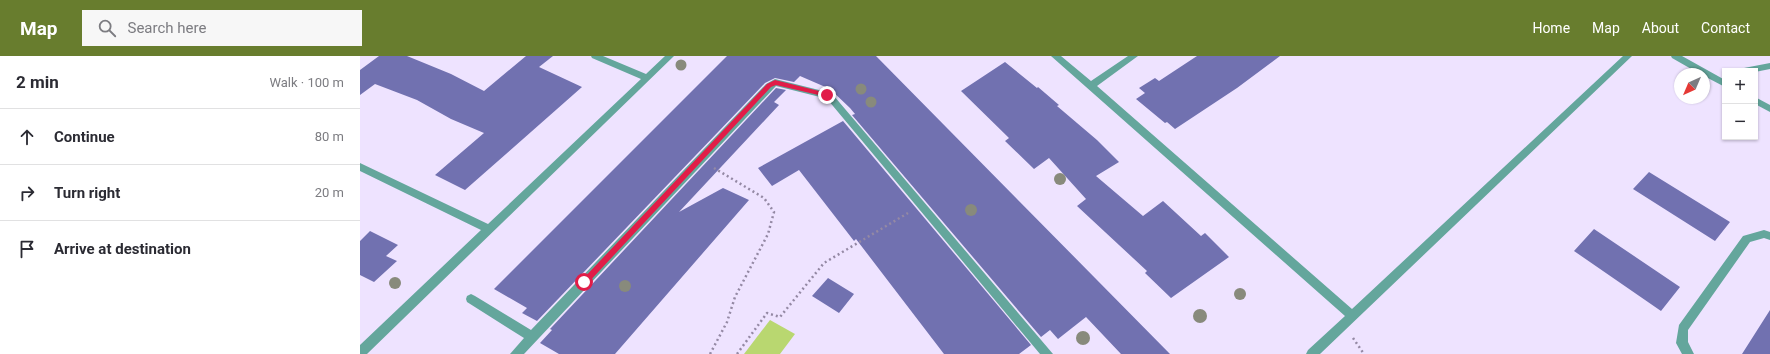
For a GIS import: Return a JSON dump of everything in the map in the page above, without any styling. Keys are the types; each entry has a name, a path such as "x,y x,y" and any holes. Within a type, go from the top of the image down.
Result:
{"street":[{"path":"594,56 647,78"},
{"path":"360,353 670,56"},
{"path":"1055,56 1353,316"},
{"path":"1091,86 1134,56"},
{"path":"1312,354 1628,56"},
{"path":"1675,56 1722,82"},
{"path":"1758,68 1770,66"},
{"path":"1714,77 1722,76"},
{"path":"516,354 769,86 775,82 829,96 1046,354"},
{"path":"1758,102 1770,109"},
{"path":"360,167 488,229"},
{"path":"1688,354 1682,343 1683,329 1747,239 1764,234 1770,236"},
{"path":"471,299 532,337"}],"path":[{"path":"700,160 764,198 774,212 768,234 735,297 726,322 710,354"},
{"path":"736,354 767,313 780,317 824,263 921,205"}],"green space":[{"path":"770,320 795,334 780,354 744,354"}],"building":[{"path":"379,56 407,56 451,74 484,91 526,56 553,56 539,67 582,87 465,190 435,175 484,133 451,119 417,100 375,84 360,95 360,70"},
{"path":"727,56 876,56 1170,354 1121,354 1086,317 1058,339 1050,330 1041,337 852,115 855,114 850,108 830,89 800,76 794,82 775,78 765,83 537,321 522,313 527,308 494,289"},
{"path":"1197,56 1280,56 1237,88 1175,129 1167,122 1165,123 1136,99 1145,93 1139,88 1155,78 1159,81"},
{"path":"1005,62 1059,105 1057,106 1097,140 1119,162 1096,176 1143,216 1163,201 1201,236 1205,233 1229,257 1171,298 1145,273 1147,271 1077,206 1086,199 1049,158 1034,169 1005,141 1009,138 961,91"},
{"path":"776,88 786,90 774,102 779,105 679,212 723,188 749,200 615,354 559,354 540,343 552,330 550,329"},
{"path":"843,121 1031,345 1019,354 944,354 856,239 854,241 799,170 772,186 758,168"},
{"path":"1649,172 1730,222 1715,241 1633,189"},
{"path":"1594,229 1680,287 1661,311 1574,251"},
{"path":"370,231 398,245 386,256 397,261 374,282 360,275 360,241"},
{"path":"828,278 854,294 839,313 812,296"},
{"path":"1770,310 1770,354 1742,354"}],"route":[{"path":"584,282 769,86 775,82 827,95"}]}
